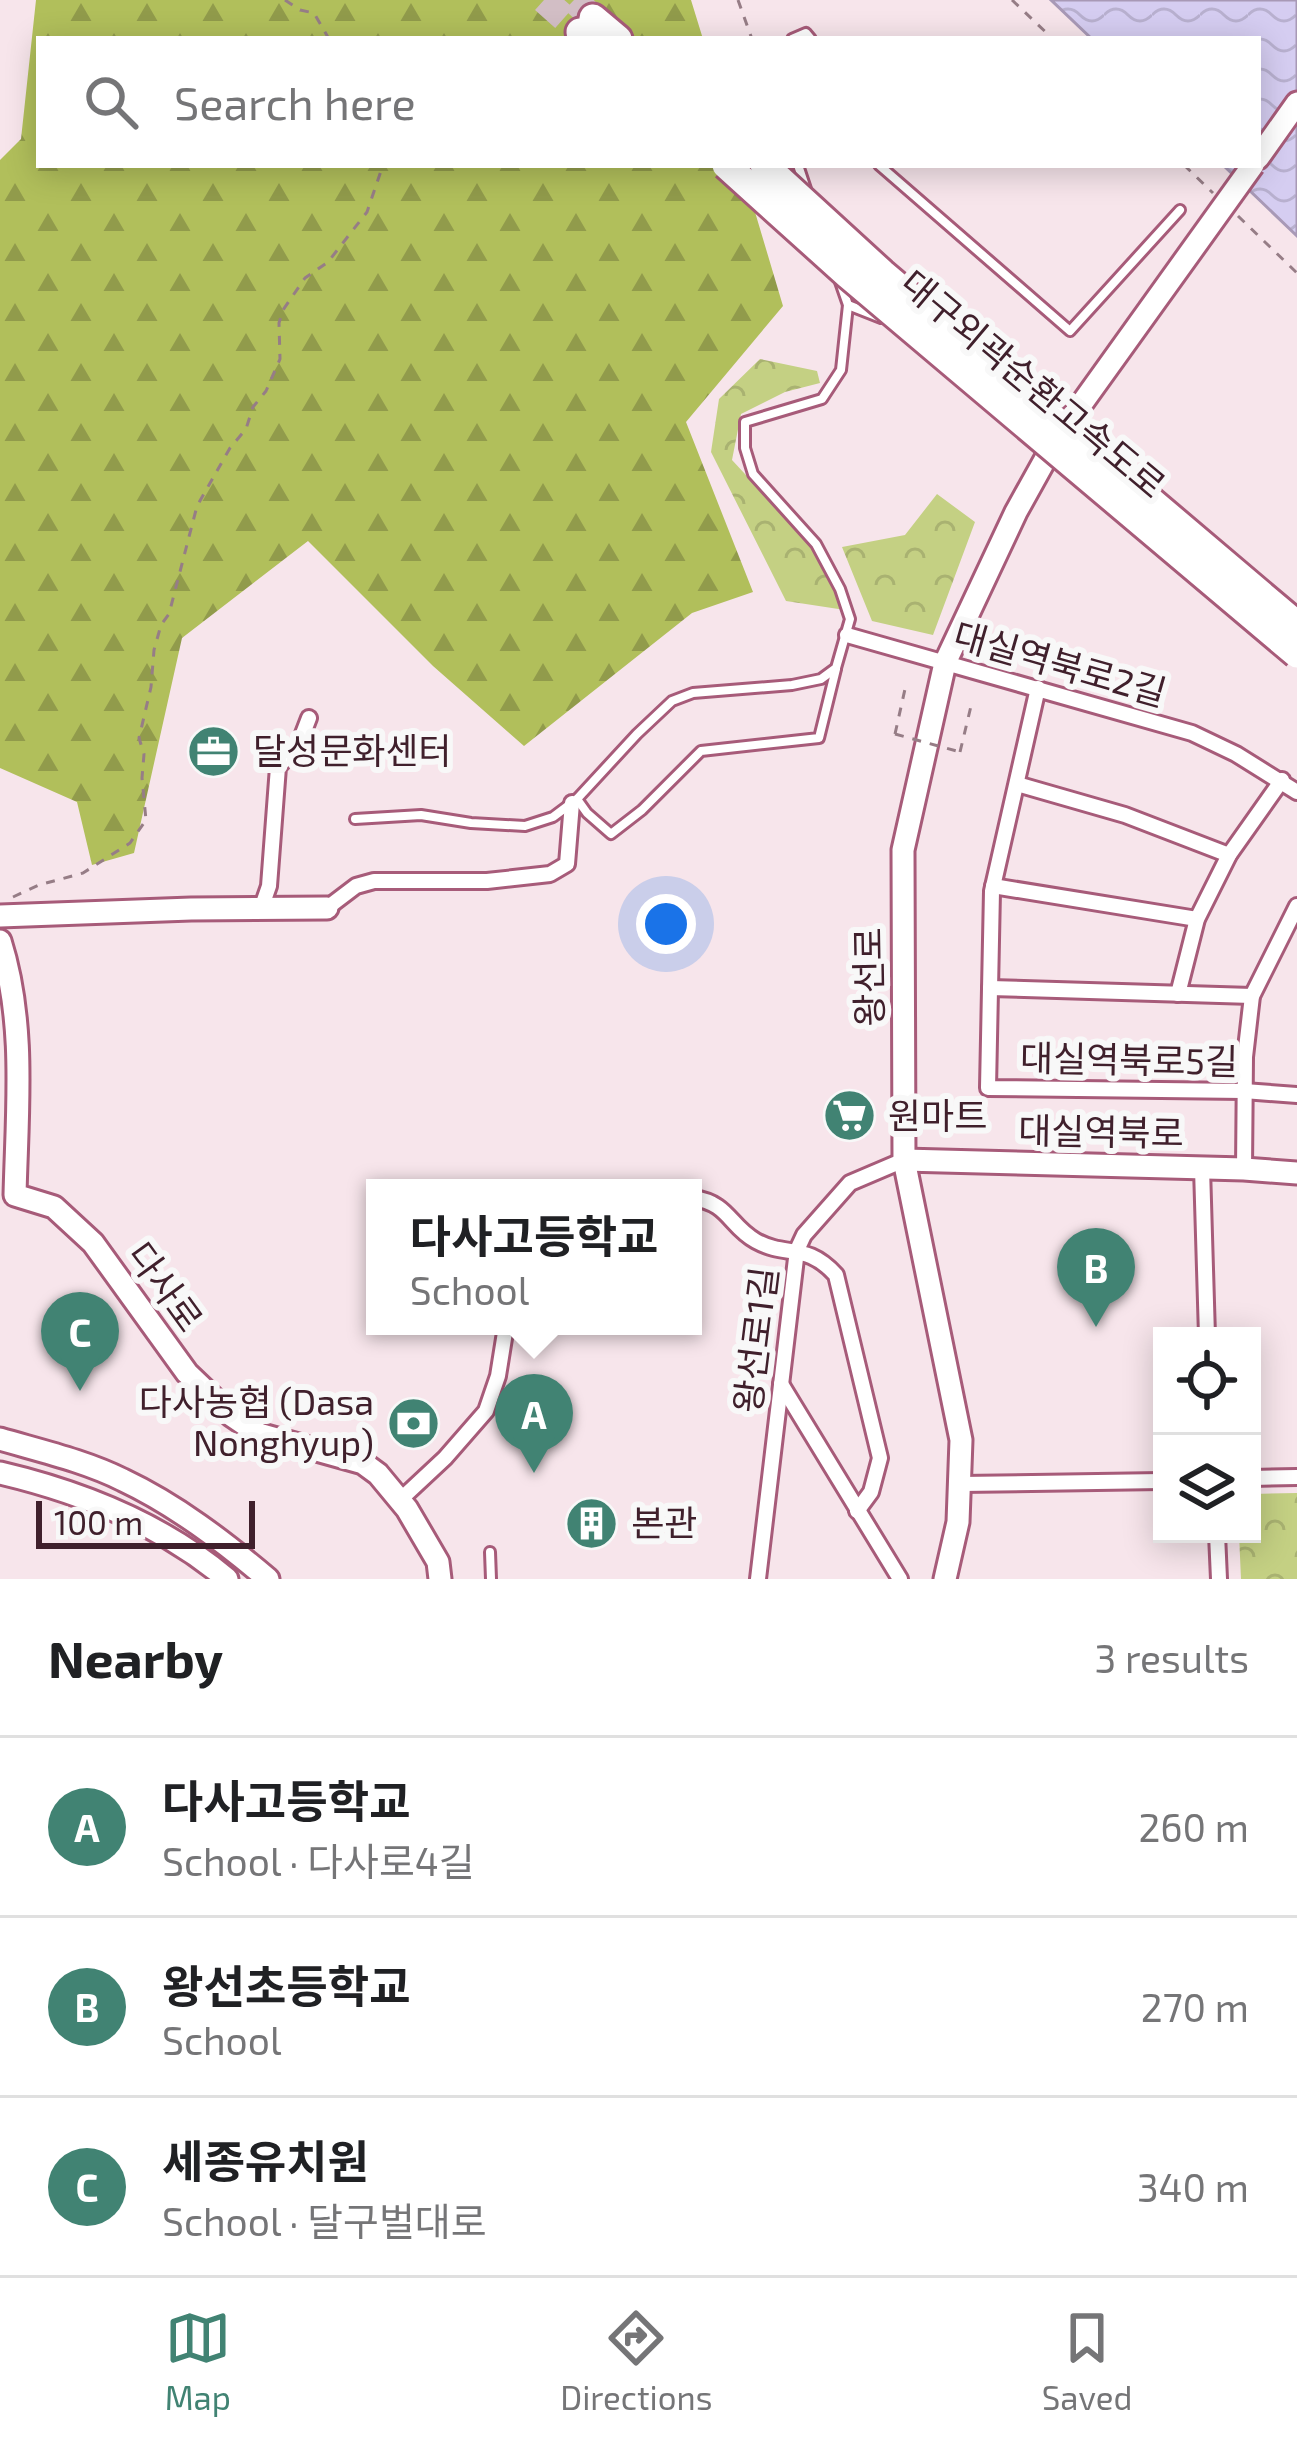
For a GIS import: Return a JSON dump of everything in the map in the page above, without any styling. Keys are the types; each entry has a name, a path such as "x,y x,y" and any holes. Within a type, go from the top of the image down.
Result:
{"highway":[{"name":"대구외곽순환고속도로","path":"729,168 848,275 1297,654"},
{"name":"대구외곽순환고속도로","path":"767,168 918,304 1297,625"}],"main road":[{"name":"왕선로","path":"1261,153 1297,104"},
{"name":"왕선로","path":"945,1579 958,1522 961,1440 904,1160 903,850 946,663 1051,431 1080,406 1250,168"},
{"path":"0,916 327,908"},
{"name":"다사로","path":"0,941 13,994 18,1048 7,1195 54,1207 93,1243 187,1373 231,1414 259,1434 363,1463 378,1474 438,1562 440,1579"},
{"name":"대실역북로","path":"904,1160 1297,1173"},
{"path":"0,1439 124,1480 193,1520 268,1579"},
{"path":"0,1473 106,1507 201,1557 227,1579"}],"street":[{"name":"대실역북로2길","path":"847,635 1192,733 1297,791"},
{"name":"대실역북로5길","path":"1038,688 993,886 988,1088 1297,1095"},
{"path":"261,909 269,886 278,767 299,744 309,718"},
{"path":"1178,994 1197,919 1229,855 1282,780"},
{"path":"1017,784 1125,815 1229,855"},
{"path":"327,908 356,886 374,880 488,881 550,874 567,864 574,801"},
{"path":"993,886 1197,919"},
{"path":"1244,1169 1244,1091 1252,996 1297,906"},
{"name":"대실역북로5길","path":"990,988 1252,996"},
{"name":"왕선로1길","path":"758,1579 797,1250 804,1234 850,1183 904,1160"},
{"path":"1202,1168 1208,1327"},
{"path":"702,1200 715,1203 758,1242 816,1257 836,1275 880,1458 871,1492 857,1511"},
{"path":"400,1500 486,1411 505,1335"},
{"path":"781,1384 899,1579"},
{"path":"1261,1478 1297,1477"},
{"path":"961,1484 1153,1481"},
{"path":"1217,1543 1219,1579"}],"lane":[{"path":"799,168 819,225"},
{"path":"882,168 1070,331 1180,210"},
{"path":"574,801 611,834 643,810 701,752 819,738 850,619 816,544 753,474 745,448 745,422 822,399 841,370 848,305 826,245"},
{"path":"848,305 932,339 989,369 1027,411"},
{"path":"355,819 421,815 525,826 553,817 574,801 672,701 692,693 792,685 821,679 836,668"},
{"path":"490,1552 491,1579"}],"path":[{"path":"285,0 314,14 327,36"},
{"path":"738,0 751,36"},
{"path":"1012,0 1050,36"},
{"path":"0,902 83,873 130,843 146,820 144,754 139,738 154,650 169,614 197,506 266,391 280,358 283,310 305,278 328,262 367,212 382,168"},
{"path":"1187,168 1216,196"},
{"path":"1233,211 1297,273"},
{"path":"905,689 895,734 960,752 971,706"}],"green space":[{"path":"36,0 691,0 702,36 36,36 36,168 742,168 783,306 686,422 753,592 692,613 524,746 433,666 308,541 182,638 134,853 92,865 77,802 0,768 0,160 21,139"},
{"path":"760,359 817,371 820,383 785,392 741,414 732,460 820,555 845,610 786,601 711,452 719,399"},
{"path":"937,494 975,522 933,635 872,621 842,547 905,535"},
{"path":"1297,1493 1297,1579 1241,1579 1239,1543 1261,1543 1261,1494"}],"water":[{"path":"1051,0 1297,0 1297,236 1226,168 1261,168 1261,36 1089,36"}],"tunnel":[{"path":"544,0 580,32"},
{"path":"574,0 593,18"}],"place":[{"name":"달성문화센터","path":"214,751"},
{"name":"원마트","path":"849,1116"},
{"name":"왕선초등학교","path":"1096,1327"},
{"name":"세종유치원","path":"80,1391"},
{"name":"다사농협 (Dasa Nonghyup)","path":"413,1423"},
{"name":"다사고등학교","path":"534,1473"},
{"name":"본관","path":"592,1523"}]}
